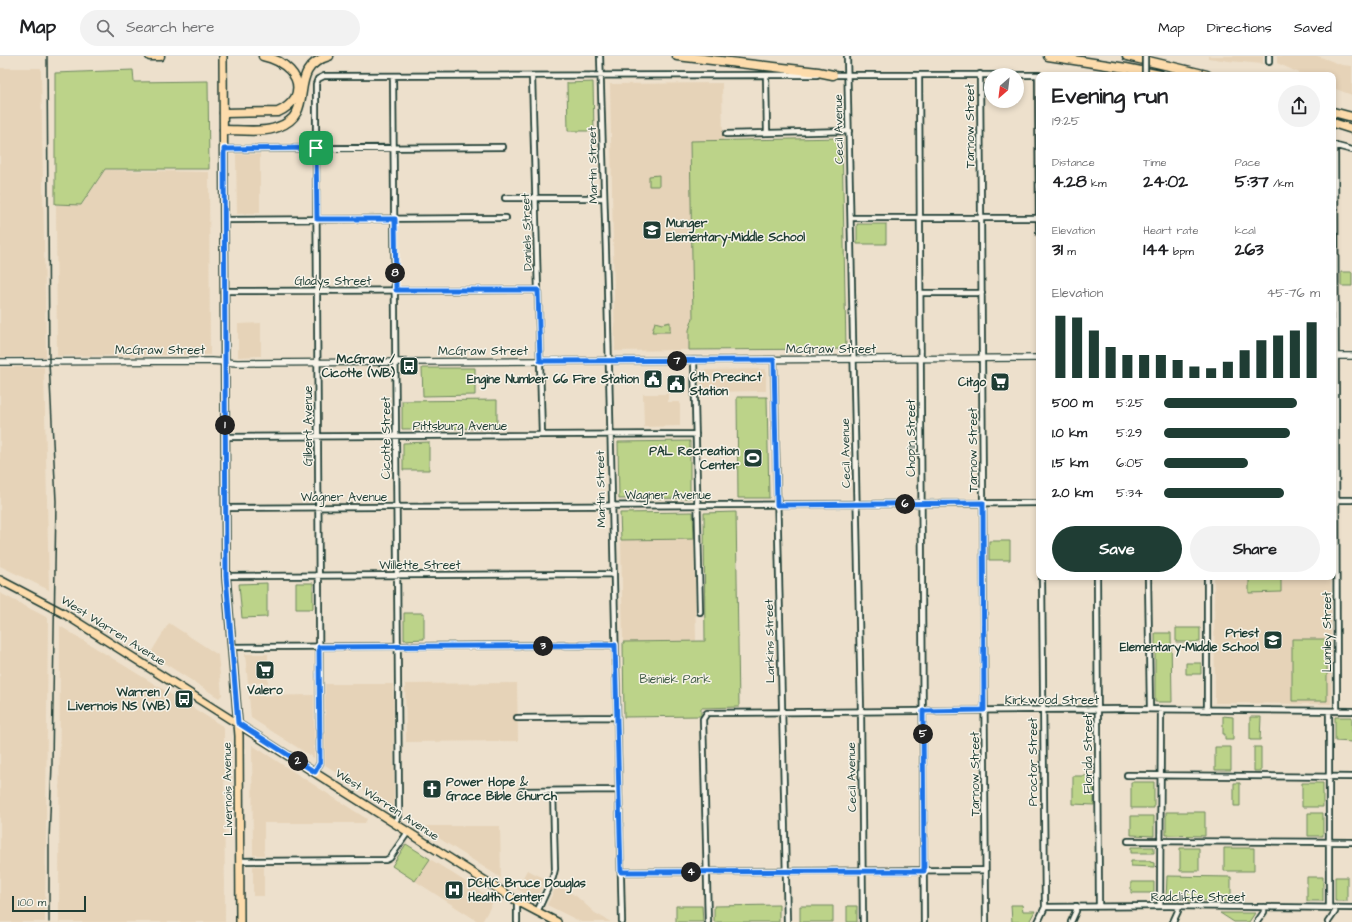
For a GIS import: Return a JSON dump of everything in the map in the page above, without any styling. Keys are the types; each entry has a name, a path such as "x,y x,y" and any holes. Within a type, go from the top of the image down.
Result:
{"highway":[{"path":"150,56 160,56"},
{"path":"224,113 278,112 285,109 293,101 297,86 293,74 283,64 263,56"},
{"path":"224,130 268,130 286,123 294,116 300,106 303,79 308,70 315,62 329,56"},
{"path":"677,56 811,71 833,75"},
{"path":"1048,56 1087,61 1144,72"},
{"path":"1127,56 1194,72"},
{"path":"1336,113 1352,117"},
{"path":"1336,124 1352,129"}],"main road":[{"name":"Livernois Avenue","path":"223,56 226,576 240,763 240,922"},
{"name":"West Warren Avenue","path":"0,580 54,607 517,901 557,922"}],"street":[{"path":"1145,56 1145,72"},
{"path":"1269,56 1269,62"},
{"name":"Martin Street","path":"600,58 622,922"},
{"name":"Cecil Avenue","path":"847,58 861,711 863,922"},
{"name":"Tarnow Street","path":"980,74 986,922"},
{"path":"766,75 767,134"},
{"name":"Chopin Street","path":"919,75 924,922"},
{"path":"393,76 1036,75"},
{"name":"Gilbert Avenue","path":"315,772 320,763 316,84 318,79 324,76 393,76"},
{"name":"Cicotte Street","path":"393,76 396,290 396,507 399,647 399,815 394,823"},
{"name":"Daniels Street","path":"532,76 542,435"},
{"path":"726,134 849,132"},
{"path":"1336,146 1352,150"},
{"path":"224,149 503,147"},
{"path":"505,198 604,198"},
{"path":"224,220 506,218"},
{"path":"851,218 1036,218"},
{"name":"Gladys Street","path":"224,291 538,290"},
{"path":"920,293 982,293"},
{"path":"1336,356 1352,356"},
{"name":"McGraw Street","path":"0,362 145,361 318,363 1036,358"},
{"path":"694,360 700,612"},
{"name":"Larkins Street","path":"774,360 787,922"},
{"name":"Pittsburg Avenue","path":"225,437 696,434"},
{"path":"1336,500 1352,500"},
{"name":"Wagner Avenue","path":"225,508 1036,502"},
{"name":"Lumley Street","path":"1336,570 1338,711"},
{"name":"Willette Street","path":"226,576 613,574"},
{"name":"Proctor Street","path":"1038,922 1045,907 1042,580"},
{"name":"Florida Street","path":"1097,580 1099,906"},
{"path":"1148,580 1150,709"},
{"path":"1207,580 1207,710"},
{"path":"232,647 615,645"},
{"name":"Kirkwood Street","path":"707,872 703,719 705,715 709,713 1150,709 1352,711"},
{"path":"1160,906 1161,709"},
{"path":"1329,710 1329,907"},
{"path":"517,718 617,717"},
{"path":"1127,775 1352,777"},
{"path":"522,791 618,790"},
{"path":"537,912 553,877 555,869 553,791"},
{"path":"240,861 386,860 390,858 408,832"},
{"path":"1128,841 1352,842"},
{"path":"621,872 985,870"},
{"path":"707,872 708,922"},
{"path":"517,901 518,922"},
{"path":"1070,922 1076,911 1076,906"},
{"path":"1173,922 1178,911 1178,906"},
{"name":"Radcliffe Street","path":"1045,907 1178,906 1352,908"},
{"path":"1257,922 1264,912 1264,907"},
{"path":"1328,922 1335,912 1334,908"}],"shaded area":[{"path":"1208,56 1263,56 1263,64 1208,58"},
{"path":"1277,56 1318,56 1342,65 1352,66 1352,95 1336,89 1336,72 1297,72 1277,63"},
{"path":"0,68 41,68 46,357 0,357"},
{"name":"Munger Elementary-Middle School","path":"722,83 723,140 690,141 693,318 689,330 689,350 615,351 610,84"},
{"path":"236,154 260,154 260,213 237,214"},
{"path":"105,170 209,172 210,355 57,356 56,205 82,205"},
{"path":"261,323 261,356 238,357 238,324"},
{"path":"0,367 44,367 49,590 0,566"},
{"path":"766,369 766,391 701,392 700,370"},
{"path":"643,394 668,394 668,402 680,402 680,426 644,427"},
{"path":"694,539 696,641 623,642 621,540"},
{"name":"Priest Elementary‑Middle School","path":"1214,580 1331,580 1331,704 1215,703"},
{"path":"0,593 48,618 45,922 0,922"},
{"path":"169,623 218,655 222,695 219,698 150,654"},
{"path":"60,626 224,727 225,922 59,922"},
{"path":"245,654 268,654 268,683 248,683"},
{"path":"517,683 518,741 406,742 405,684"},
{"path":"325,684 393,684 394,809 325,765"},
{"path":"314,695 314,758 251,718 249,696"},
{"path":"252,745 367,819 365,823 264,823 264,855 253,855"},
{"path":"426,826 500,826 501,878 423,828"},
{"name":"DCHC Bruce Douglas Health Center","path":"430,859 494,900 482,922 479,922 415,881"},
{"path":"253,866 264,866 264,896 253,896"},
{"path":"527,870 546,879 536,899 517,889"},
{"path":"557,885 576,896 595,913 611,922 581,922 547,905"}],"green space":[{"path":"133,70 134,82 208,81 209,169 105,169 81,205 55,204 55,73"},
{"path":"593,82 594,131 568,131 567,83"},
{"path":"842,138 846,349 689,350 689,330 693,318 690,141"},
{"path":"659,175 659,186 649,186 649,176"},
{"path":"857,224 886,224 886,244 857,244"},
{"path":"1341,272 1352,272 1352,286 1341,286"},
{"path":"655,322 662,324 670,322 670,332 652,332"},
{"path":"422,368 475,368 475,395 423,396"},
{"name":"PAL Recreation Center","path":"737,397 767,397 769,498 738,498"},
{"path":"497,400 497,428 402,429 402,401"},
{"path":"690,441 690,498 619,499 618,442"},
{"path":"429,442 429,470 403,470 403,443"},
{"path":"693,512 694,539 621,540 620,513"},
{"name":"Bieniek Park","path":"736,512 739,707 701,708 701,716 624,717 623,642 705,641 704,513"},
{"path":"989,541 1010,541 1010,560 989,560"},
{"path":"1249,580 1281,580 1281,592 1249,593"},
{"path":"267,583 267,617 242,618 239,584"},
{"path":"296,583 313,583 313,609 296,609"},
{"path":"404,613 424,613 424,639 404,640"},
{"path":"1176,628 1200,628 1200,642 1176,642"},
{"path":"1155,633 1171,633 1172,702 1155,702"},
{"path":"1292,639 1327,639 1327,701 1292,701"},
{"path":"1186,663 1201,663 1201,674 1186,674"},
{"path":"1223,716 1233,717 1233,740 1225,740 1225,734 1223,734"},
{"path":"1250,717 1261,717 1260,740 1250,740"},
{"path":"1335,717 1352,717 1352,742 1335,741"},
{"path":"1215,747 1231,747 1231,770 1215,770"},
{"path":"1254,747 1261,747 1261,771 1254,771"},
{"path":"1073,776 1094,776 1094,805 1073,804"},
{"path":"1131,782 1154,782 1154,808 1131,808"},
{"path":"1234,783 1240,783 1240,806 1234,806"},
{"path":"1302,783 1323,783 1323,807 1302,807"},
{"path":"1166,812 1205,812 1205,836 1166,835"},
{"path":"1308,813 1323,813 1323,836 1308,836"},
{"path":"1131,816 1154,816 1154,836 1131,835"},
{"path":"406,844 430,859 415,881 392,866"},
{"path":"1131,847 1154,847 1154,853 1131,853"},
{"path":"1180,848 1199,848 1199,871 1180,871"},
{"path":"1224,848 1254,848 1254,871 1224,871"},
{"path":"1131,861 1150,861 1154,863 1154,867 1131,866"},
{"path":"1167,876 1231,877 1231,901 1166,900"},
{"path":"1307,877 1323,877 1323,901 1307,901"},
{"path":"1335,877 1347,877 1347,901 1335,901"},
{"path":"1131,882 1154,882 1154,893 1131,893"},
{"path":"779,905 779,922 714,922 714,906"},
{"path":"1011,905 1022,905 1023,911 1035,911 1029,922 1012,922"},
{"path":"676,906 702,906 703,922 676,922"},
{"path":"800,906 833,906 833,922 800,922"},
{"path":"847,906 857,906 857,922 847,922"},
{"path":"1220,913 1255,913 1249,922 1234,922"}],"railway":[{"path":"47,56 49,362 56,501 52,764 49,840 49,922"}],"place":[{"name":"Munger Elementary-Middle School","path":"652,230"},
{"name":"McGraw / Cicotte (WB)","path":"409,366"},
{"name":"Engine Number 66 Fire Station","path":"653,379"},
{"name":"Citgo","path":"1000,382"},
{"name":"6th Precinct Station","path":"676,384"},
{"name":"PAL Recreation Center","path":"753,458"},
{"name":"Priest Elementary‑Middle School","path":"1273,640"},
{"name":"Valero","path":"265,670"},
{"name":"Warren / Livernois NS (WB)","path":"184,699"},
{"name":"Power Hope & Grace Bible Church","path":"432,789"},
{"name":"DCHC Bruce Douglas Health Center","path":"454,890"}],"route":[{"path":"316,148 317,219 395,219 396,290 538,290 540,361 774,360 777,505 983,503 984,710 923,711 924,871 621,872 615,645 319,647 320,763 315,772 238,723 226,576 224,149 316,148"}]}
